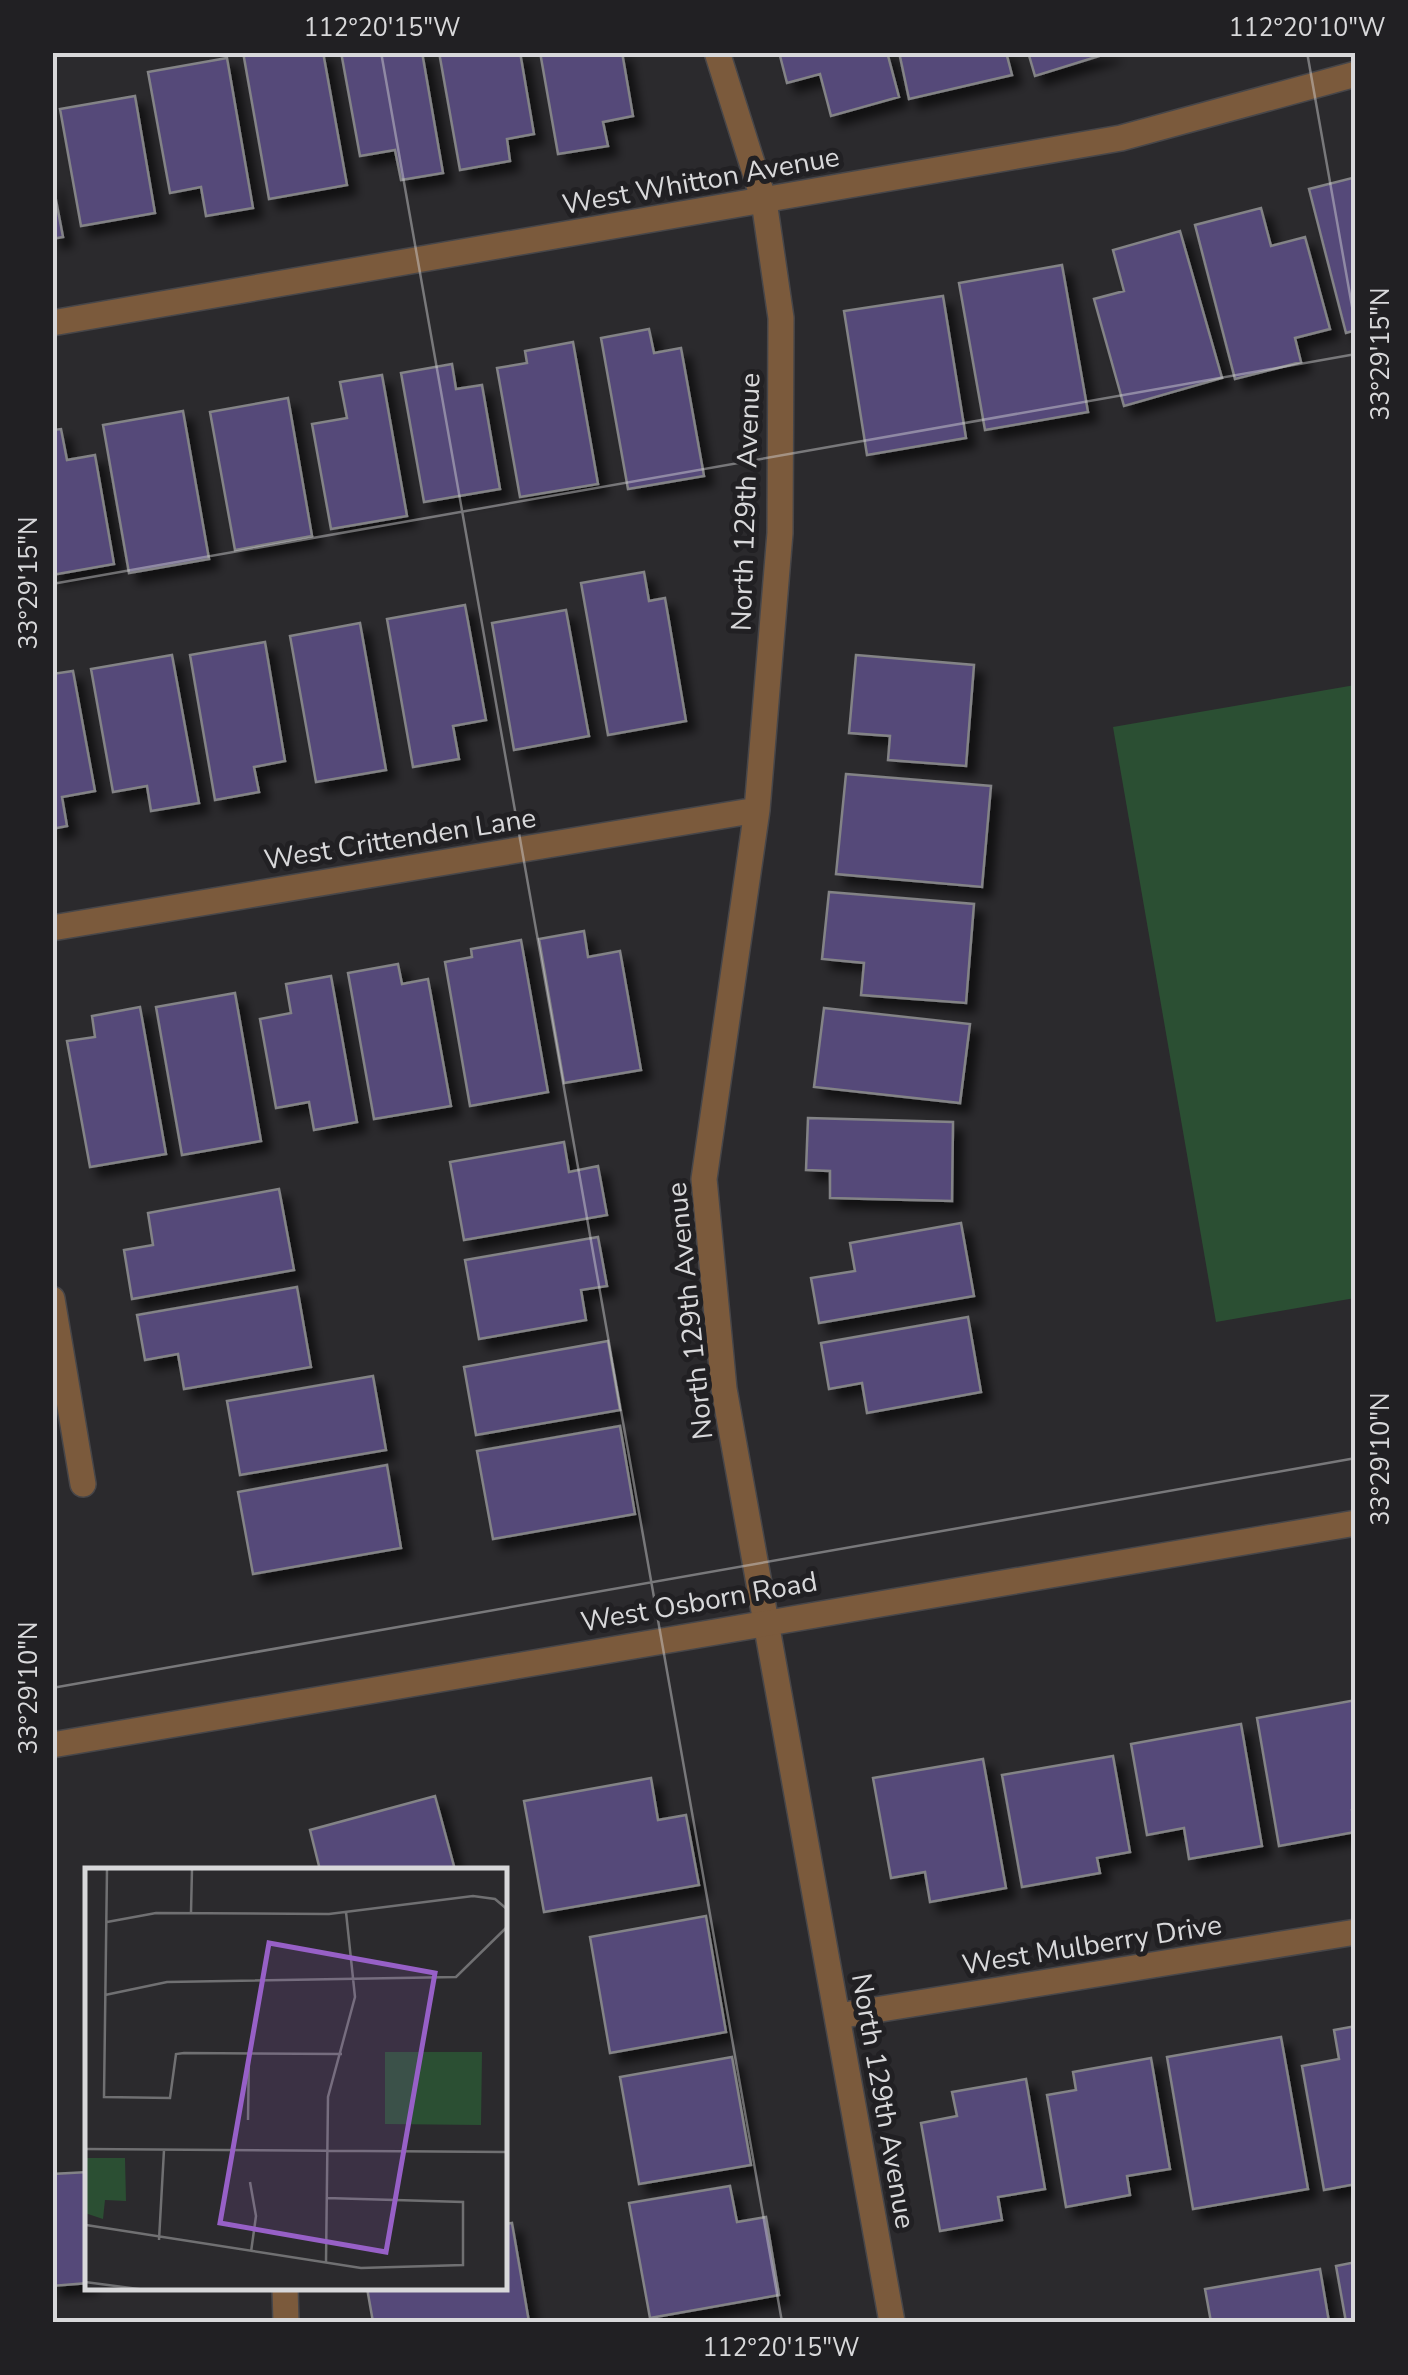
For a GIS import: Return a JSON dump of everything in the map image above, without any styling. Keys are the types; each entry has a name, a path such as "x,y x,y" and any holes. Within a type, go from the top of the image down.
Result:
{"street":[{"name":"North 129th Avenue","path":"718,52 764,201 782,318 780,494 758,810 704,1179 724,1389 892,2322"},
{"name":"West Whitton Avenue","path":"52,323 1121,138 1356,74"},
{"name":"West Crittenden Lane","path":"52,928 758,810"},
{"path":"52,1300 83,1484"},
{"name":"West Osborn Road","path":"52,1745 1356,1523"},
{"name":"West Mulberry Drive","path":"838,2016 1356,1932"},
{"path":"285,2290 286,2322"}],"green space":[{"path":"1355,685 1355,1298 1216,1322 1113,727"}],"building":[{"path":"243,52 323,52 347,185 269,199"},
{"path":"341,52 422,52 443,173 401,180 395,150 360,156"},
{"path":"439,52 520,52 534,134 507,139 510,161 460,170"},
{"path":"540,52 622,52 633,116 603,122 608,146 558,154"},
{"path":"779,52 887,52 899,97 831,116 820,74 787,83"},
{"path":"899,52 1006,52 1012,75 909,99"},
{"path":"1028,52 1112,52 1035,76"},
{"path":"227,58 253,208 206,216 201,187 170,193 148,72"},
{"path":"135,96 155,213 81,226 60,109"},
{"path":"1356,177 1356,330 1346,333 1309,189"},
{"path":"52,179 63,237 52,239"},
{"path":"1261,208 1271,246 1305,237 1330,329 1295,338 1301,362 1235,379 1195,225"},
{"path":"1180,231 1222,378 1124,406 1094,299 1124,291 1113,250"},
{"path":"1062,265 1088,412 985,430 959,283"},
{"path":"943,296 966,438 867,455 844,311"},
{"path":"649,329 654,353 681,348 704,476 628,489 601,338"},
{"path":"573,342 598,484 520,497 497,368 527,363 525,351"},
{"path":"452,364 456,389 482,385 500,489 424,502 401,373"},
{"path":"382,375 407,516 331,529 312,424 347,418 340,382"},
{"path":"288,398 312,536 235,550 210,412"},
{"path":"183,411 209,559 129,573 103,425"},
{"path":"61,429 67,460 95,455 114,564 52,575 52,430"},
{"path":"644,572 649,601 665,598 686,721 608,735 581,583"},
{"path":"465,605 486,720 453,726 459,759 413,767 387,619"},
{"path":"566,610 589,736 514,750 492,623"},
{"path":"360,623 386,770 316,782 290,636"},
{"path":"265,642 285,761 254,767 259,792 215,800 190,655"},
{"path":"172,655 199,803 151,811 147,786 113,792 91,669"},
{"path":"856,655 974,665 966,766 888,760 890,736 849,733"},
{"path":"73,671 95,791 62,797 67,826 52,829 52,674"},
{"path":"846,774 991,786 982,887 836,874"},
{"path":"829,892 974,904 966,1003 861,995 864,963 822,959"},
{"path":"584,931 588,957 620,951 641,1070 564,1083 539,939"},
{"path":"521,940 548,1092 470,1106 445,962 472,957 471,949"},
{"path":"398,964 402,984 428,979 451,1106 374,1119 348,973"},
{"path":"331,976 357,1122 314,1130 309,1102 276,1108 260,1019 291,1013 286,984"},
{"path":"235,993 261,1141 182,1155 156,1007"},
{"path":"140,1007 166,1154 90,1167 67,1041 95,1037 92,1016"},
{"path":"824,1008 970,1024 960,1103 814,1087"},
{"path":"808,1118 953,1122 952,1201 830,1198 830,1171 806,1170"},
{"path":"564,1142 569,1172 598,1166 607,1215 464,1240 450,1162"},
{"path":"279,1189 294,1270 132,1299 124,1250 153,1245 148,1213"},
{"path":"961,1223 974,1296 819,1323 811,1278 855,1271 850,1243"},
{"path":"598,1237 607,1286 581,1290 586,1320 479,1339 465,1260"},
{"path":"297,1287 311,1367 184,1389 178,1354 145,1360 137,1315"},
{"path":"968,1317 981,1392 867,1413 862,1383 829,1389 821,1343"},
{"path":"608,1341 620,1410 476,1435 464,1367"},
{"path":"373,1376 386,1450 240,1475 227,1401"},
{"path":"620,1426 635,1514 493,1539 477,1451"},
{"path":"387,1465 401,1548 253,1574 238,1492"},
{"path":"1356,1700 1356,1809 1352,1810 1355,1832 1279,1846 1257,1718"},
{"path":"1241,1724 1262,1846 1189,1859 1184,1828 1147,1835 1131,1744"},
{"path":"1113,1756 1130,1852 1097,1858 1100,1873 1022,1887 1002,1775"},
{"path":"983,1759 1006,1888 930,1902 925,1872 891,1878 873,1778"},
{"path":"651,1778 658,1820 686,1815 699,1885 544,1912 524,1801"},
{"path":"435,1796 454,1868 320,1868 310,1830"},
{"path":"706,1916 726,2032 610,2053 590,1937"},
{"path":"1356,2026 1356,2184 1324,2190 1302,2066 1339,2059 1334,2030"},
{"path":"1281,2037 1308,2189 1193,2209 1167,2057"},
{"path":"732,2057 751,2165 639,2184 620,2077"},
{"path":"1151,2058 1170,2169 1127,2176 1130,2195 1066,2207 1047,2095 1076,2090 1073,2072"},
{"path":"1026,2079 1045,2189 998,2197 1002,2220 940,2231 921,2123 957,2116 952,2092"},
{"path":"85,2172 85,2283 52,2286 52,2174"},
{"path":"730,2186 737,2222 766,2217 779,2295 650,2318 629,2203"},
{"path":"512,2223 529,2322 373,2322 367,2290 508,2290 508,2224"},
{"path":"1356,2262 1356,2322 1346,2322 1336,2266"},
{"path":"1320,2269 1329,2322 1211,2322 1205,2289"}]}
